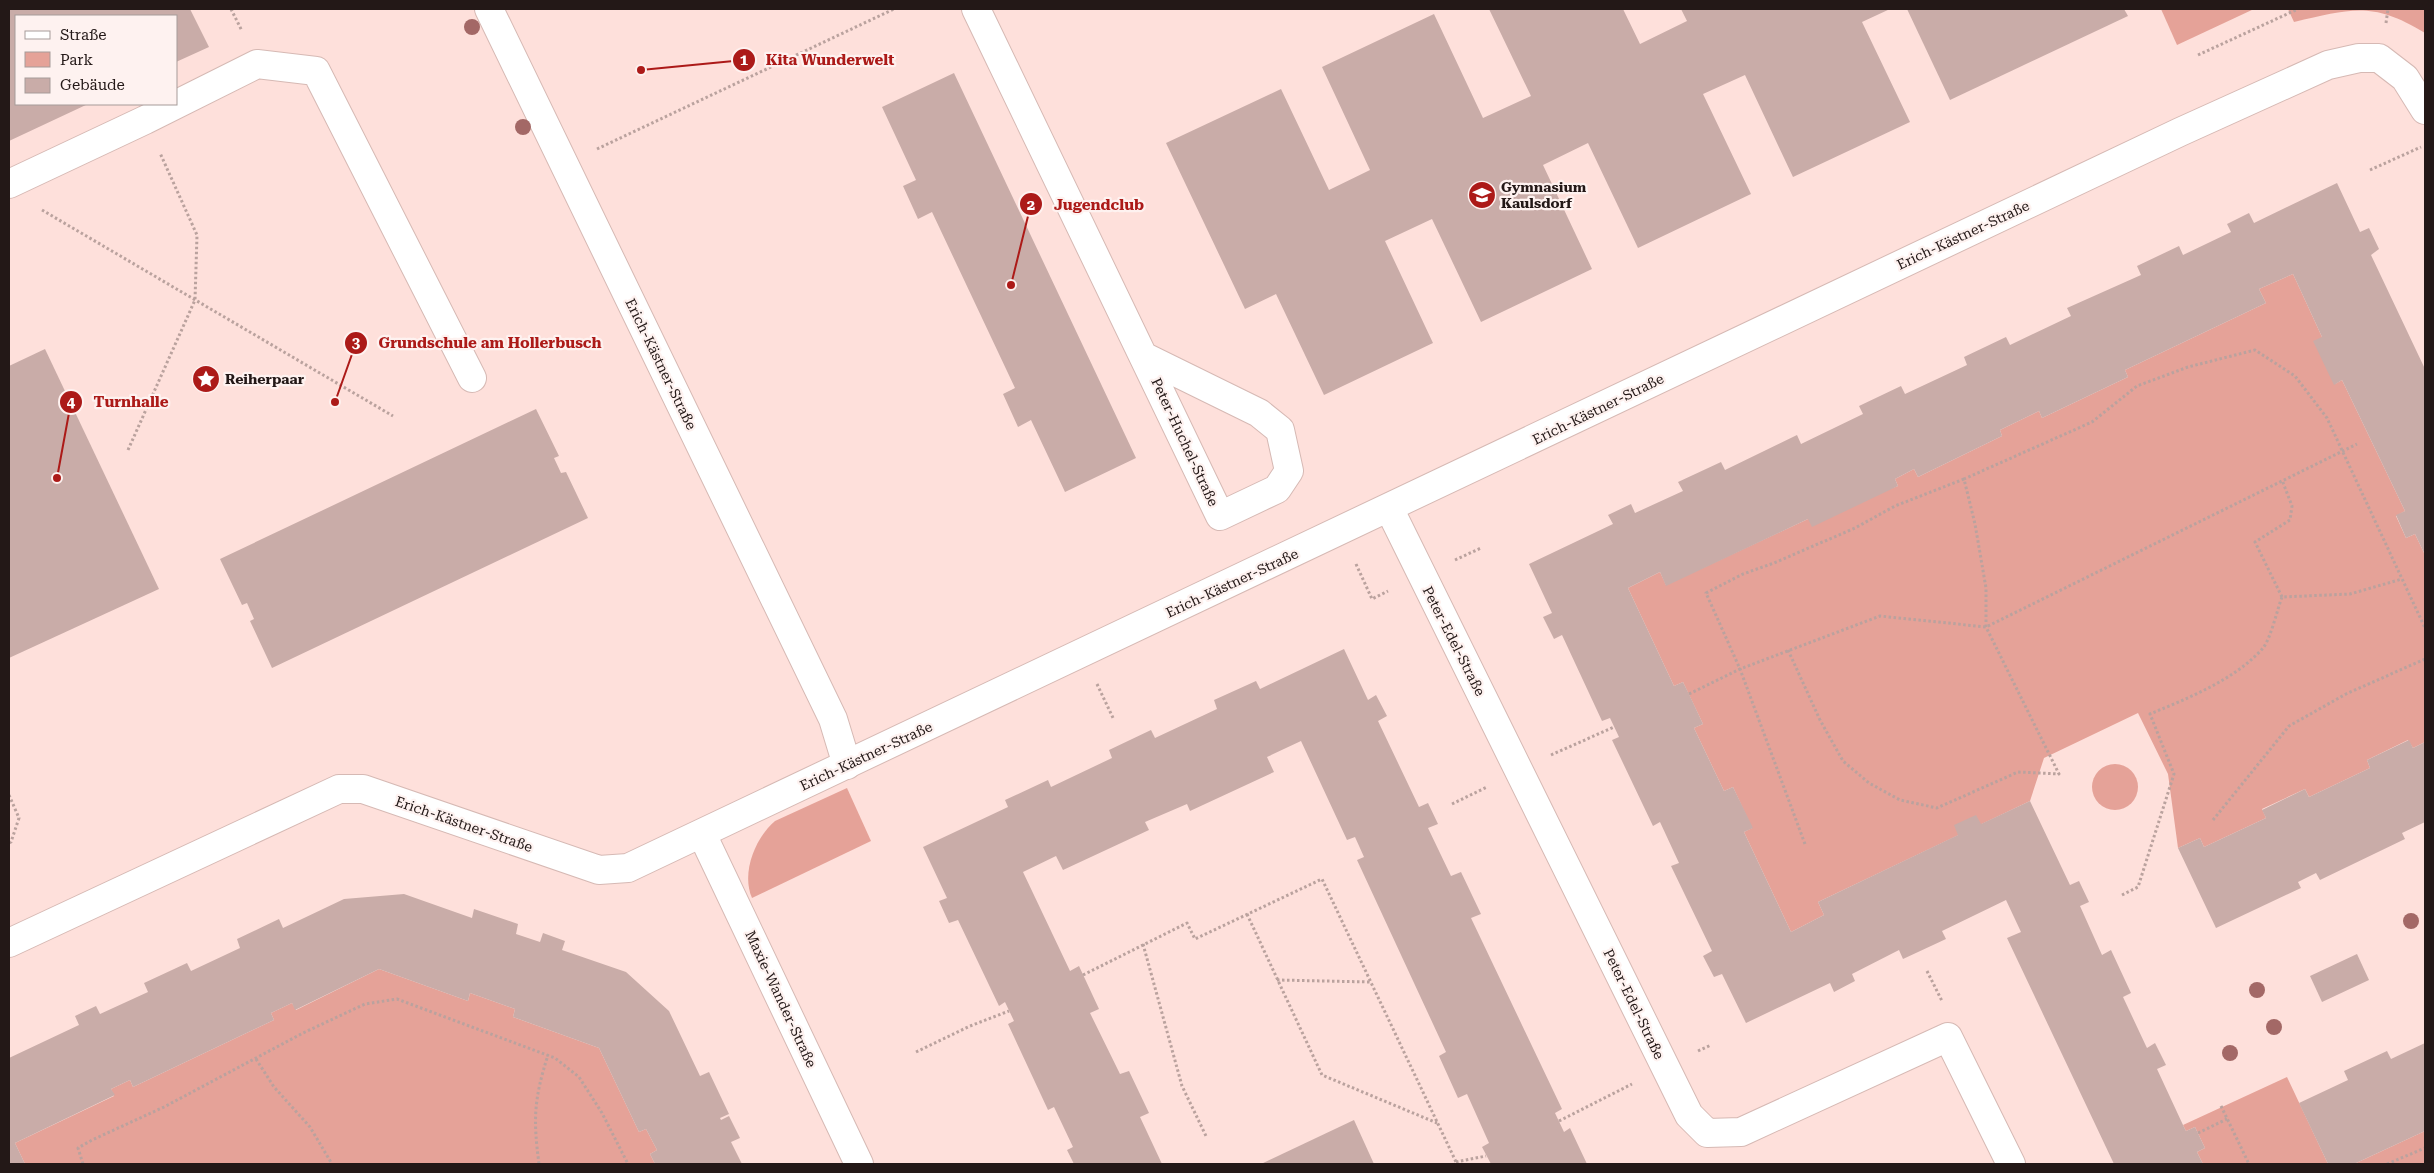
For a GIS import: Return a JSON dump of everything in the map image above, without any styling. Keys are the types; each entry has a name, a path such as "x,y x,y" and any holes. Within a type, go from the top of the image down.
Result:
{"street":[{"name":"Erich-Kästner-Straße","path":"489,9 834,719 847,765"},
{"name":"Peter-Huchel-Straße","path":"976,9 1146,357 1220,516 1277,490 1289,471 1280,430 1259,413 1146,357"},
{"name":"Erich-Kästner-Straße","path":"9,943 339,789 363,789 599,870 628,868 2171,136 2328,65 2358,58 2379,58 2405,78 2425,110"},
{"path":"178,103 256,64 316,71 472,378"},
{"path":"9,184 175,105"},
{"name":"Peter-Edel-Straße","path":"1389,508 1690,1114 1707,1133 1741,1132 1948,1037 2011,1164"},
{"name":"Maxie-Wander-Straße","path":"702,834 859,1164"}],"path":[{"path":"565,164 894,9"},
{"path":"2198,55 2298,9"},
{"path":"2386,29 2388,9"},
{"path":"128,450 195,300 197,234 145,120"},
{"path":"2370,170 2425,145"},
{"path":"34,206 393,416"},
{"path":"1805,844 1740,669 1706,593 1743,574 1846,532 1895,506 1964,479 2092,422 2137,386 2188,367 2254,350 2295,376 2327,418 2425,628"},
{"path":"1689,694 1740,669 1880,616 1986,627 2357,444"},
{"path":"1788,650 1820,720 1843,761 1869,783 1900,800 1937,808 2018,772 2059,774 1986,627 1986,588 1975,524 1964,479"},
{"path":"2122,895 2138,887 2174,774 2150,714 2202,691 2236,672 2264,646 2282,597 2255,542 2290,520 2292,506 2282,480"},
{"path":"2282,597 2350,594 2402,579"},
{"path":"2213,820 2288,726 2346,694 2425,659"},
{"path":"1572,745 1614,727"},
{"path":"9,795 19,818 9,843"},
{"path":"1083,975 1187,923 1195,939 1322,879 1457,1163 1486,1156"},
{"path":"1247,914 1322,1075 1438,1123"},
{"path":"1143,944 1182,1086 1207,1138"},
{"path":"1277,980 1371,982"},
{"path":"83,1164 78,1148 92,1140 164,1107 303,1033 365,1004 397,999 548,1055 579,1077 602,1113 628,1164"},
{"path":"916,1052 970,1026 1009,1011"},
{"path":"539,1164 534,1128 537,1090 548,1055"},
{"path":"256,1059 274,1087 310,1127 332,1164"},
{"path":"2221,1106 2250,1164"},
{"path":"2198,1133 2227,1119"},
{"path":"2387,1164 2425,1148"}],"green space":[{"path":"2161,9 2254,9 2177,45"},
{"path":"2288,9 2425,9 2425,33 2407,23 2376,12 2347,11 2294,22"},
{"path":"2293,274 2322,337 2335,384 2342,380 2405,511 2396,516 2406,538 2415,534 2425,555 2425,742 2413,748 2408,740 2367,760 2370,768 2309,797 2305,789 2262,809 2266,818 2204,847 2200,838 2178,848 2168,774 2138,713 2044,758 2030,801 1818,902 1824,915 1791,932 1744,832 1752,828 1733,787 1724,791 1694,728 1703,724 1683,682 1674,686 1628,588 1660,572 1666,585 1808,519 1898,486 1895,479 1914,469 1918,477 2002,436 2000,430 2039,411 2042,418 2128,377 2125,370 2266,303 2259,289"},
{"path":"2111,764 2119,764 2128,768 2134,774 2138,787 2134,800 2128,806 2119,810 2111,810 2102,806 2096,800 2092,791 2092,783 2096,774 2102,768"},
{"path":"847,788 871,841 752,898 748,878 749,867 756,846 768,828 775,821"},
{"path":"379,969 468,1001 470,993 515,1009 513,1017 599,1048 639,1132 646,1129 657,1150 650,1154 655,1164 25,1164 15,1143 114,1096 111,1089 130,1080 133,1087 274,1020 271,1013 292,1003 296,1010"},
{"path":"2287,1077 2328,1164 2203,1164 2197,1152 2205,1148 2195,1127 2186,1131 2183,1125"},
{"path":"2425,1131 2425,1164 2354,1164"}],"building":[{"path":"9,9 190,9 209,47 178,61 178,15 15,15 15,105 86,105 9,141"},
{"path":"1489,9 1623,9 1640,44 1687,21 1681,9 1890,9 1862,22 1910,122 1793,177 1745,75 1703,94 1751,194 1638,248 1588,143 1543,165 1592,269 1481,322 1432,219 1385,241 1433,343 1324,395 1276,294 1245,309 1166,143 1281,89 1329,190 1370,170 1322,67 1434,14 1483,118 1531,96"},
{"path":"1907,9 2124,9 2128,16 1950,100"},
{"path":"954,73 1136,458 1065,492 1031,420 1018,427 1003,394 1015,388 932,212 918,219 903,186 916,180 882,107"},
{"path":"2337,183 2360,232 2369,228 2379,249 2371,255 2425,369 2425,555 2415,534 2406,538 2396,515 2405,511 2342,380 2334,385 2313,341 2322,337 2293,274 2259,289 2266,303 2125,370 2128,377 2042,418 2039,411 2000,430 2002,436 1918,477 1914,469 1895,479 1898,486 1812,527 1808,519 1666,586 1660,572 1628,588 1674,686 1683,682 1689,694 1703,724 1694,728 1724,791 1733,787 1753,828 1744,832 1791,932 1824,915 1818,902 1958,835 1954,825 1976,815 1981,824 2030,801 2070,885 2079,881 2089,902 2080,906 2102,955 2111,950 2131,993 2123,997 2147,1048 2155,1043 2166,1065 2157,1069 2186,1131 2195,1127 2205,1148 2197,1152 2203,1164 2114,1164 2007,938 2021,932 2006,900 1942,931 1946,939 1903,959 1899,950 1852,974 1855,981 1834,992 1830,983 1746,1023 1722,974 1714,977 1703,956 1712,951 1671,866 1679,863 1660,822 1653,826 1612,740 1619,737 1610,718 1602,721 1562,635 1554,639 1543,617 1552,613 1529,564 1613,524 1608,515 1631,504 1635,513 1683,491 1678,482 1721,462 1725,470 1797,435 1801,444 1863,414 1859,406 1901,386 1905,394 1967,365 1964,357 2006,337 2010,345 2071,316 2067,308 2141,275 2137,266 2179,246 2183,255 2231,232 2227,224 2249,213 2254,223"},
{"path":"45,349 159,589 9,658 9,366"},
{"path":"536,409 559,456 554,458 561,473 566,472 588,518 272,668 250,621 254,619 247,603 242,605 220,559"},
{"path":"1344,649 1368,700 1376,695 1387,716 1378,721 1419,807 1428,803 1438,824 1428,828 1451,876 1461,872 1481,914 1471,918 1562,1109 1555,1113 1564,1132 1570,1128 1587,1164 1491,1164 1482,1147 1489,1143 1467,1094 1458,1098 1439,1056 1446,1052 1357,860 1364,857 1355,837 1347,840 1301,741 1267,757 1274,772 1190,811 1187,804 1145,822 1149,830 1063,870 1056,856 1023,872 1070,971 1079,966 1099,1009 1090,1013 1120,1074 1129,1071 1149,1113 1140,1117 1162,1164 1074,1164 1067,1150 1073,1147 1054,1107 1048,1110 1008,1024 1014,1021 1005,1002 999,1006 958,920 949,923 939,901 947,898 923,847 1008,807 1005,800 1048,780 1051,787 1112,758 1109,750 1151,730 1155,738 1217,709 1214,700 1256,681 1260,689"},
{"path":"2409,740 2413,748 2425,742 2425,822 2402,833 2405,839 2320,880 2316,873 2298,882 2301,888 2216,928 2178,848 2200,838 2204,847 2266,818 2262,810 2305,789 2309,797 2370,768 2367,760"},
{"path":"404,894 472,918 474,909 518,924 516,934 540,942 543,933 565,941 562,950 626,972 669,1011 700,1076 709,1072 729,1114 720,1118 721,1120 729,1116 740,1138 731,1142 742,1164 655,1164 650,1154 657,1150 646,1129 639,1132 599,1048 513,1017 515,1009 470,993 468,1001 379,969 295,1010 292,1003 271,1013 274,1020 133,1087 130,1080 111,1089 115,1095 15,1143 25,1164 9,1164 9,1058 79,1025 75,1016 96,1006 100,1014 148,992 144,983 187,963 191,971 240,948 237,939 279,919 283,928 344,899"},
{"path":"2357,954 2369,980 2322,1002 2310,976"},
{"path":"2425,1043 2425,1131 2354,1164 2328,1164 2299,1103 2348,1080 2344,1071 2387,1051 2391,1059"},
{"path":"1354,1120 1374,1164 1261,1164"}],"place":[{"name":"Kita Wunderwelt","path":"641,70"},
{"name":"Gymnasium Kaulsdorf","path":"1482,195"},
{"name":"Jugendclub","path":"1011,285"},
{"name":"Reiherpaar","path":"206,379"},
{"name":"Grundschule am Hollerbusch","path":"335,402"},
{"name":"Turnhalle","path":"57,478"}]}
